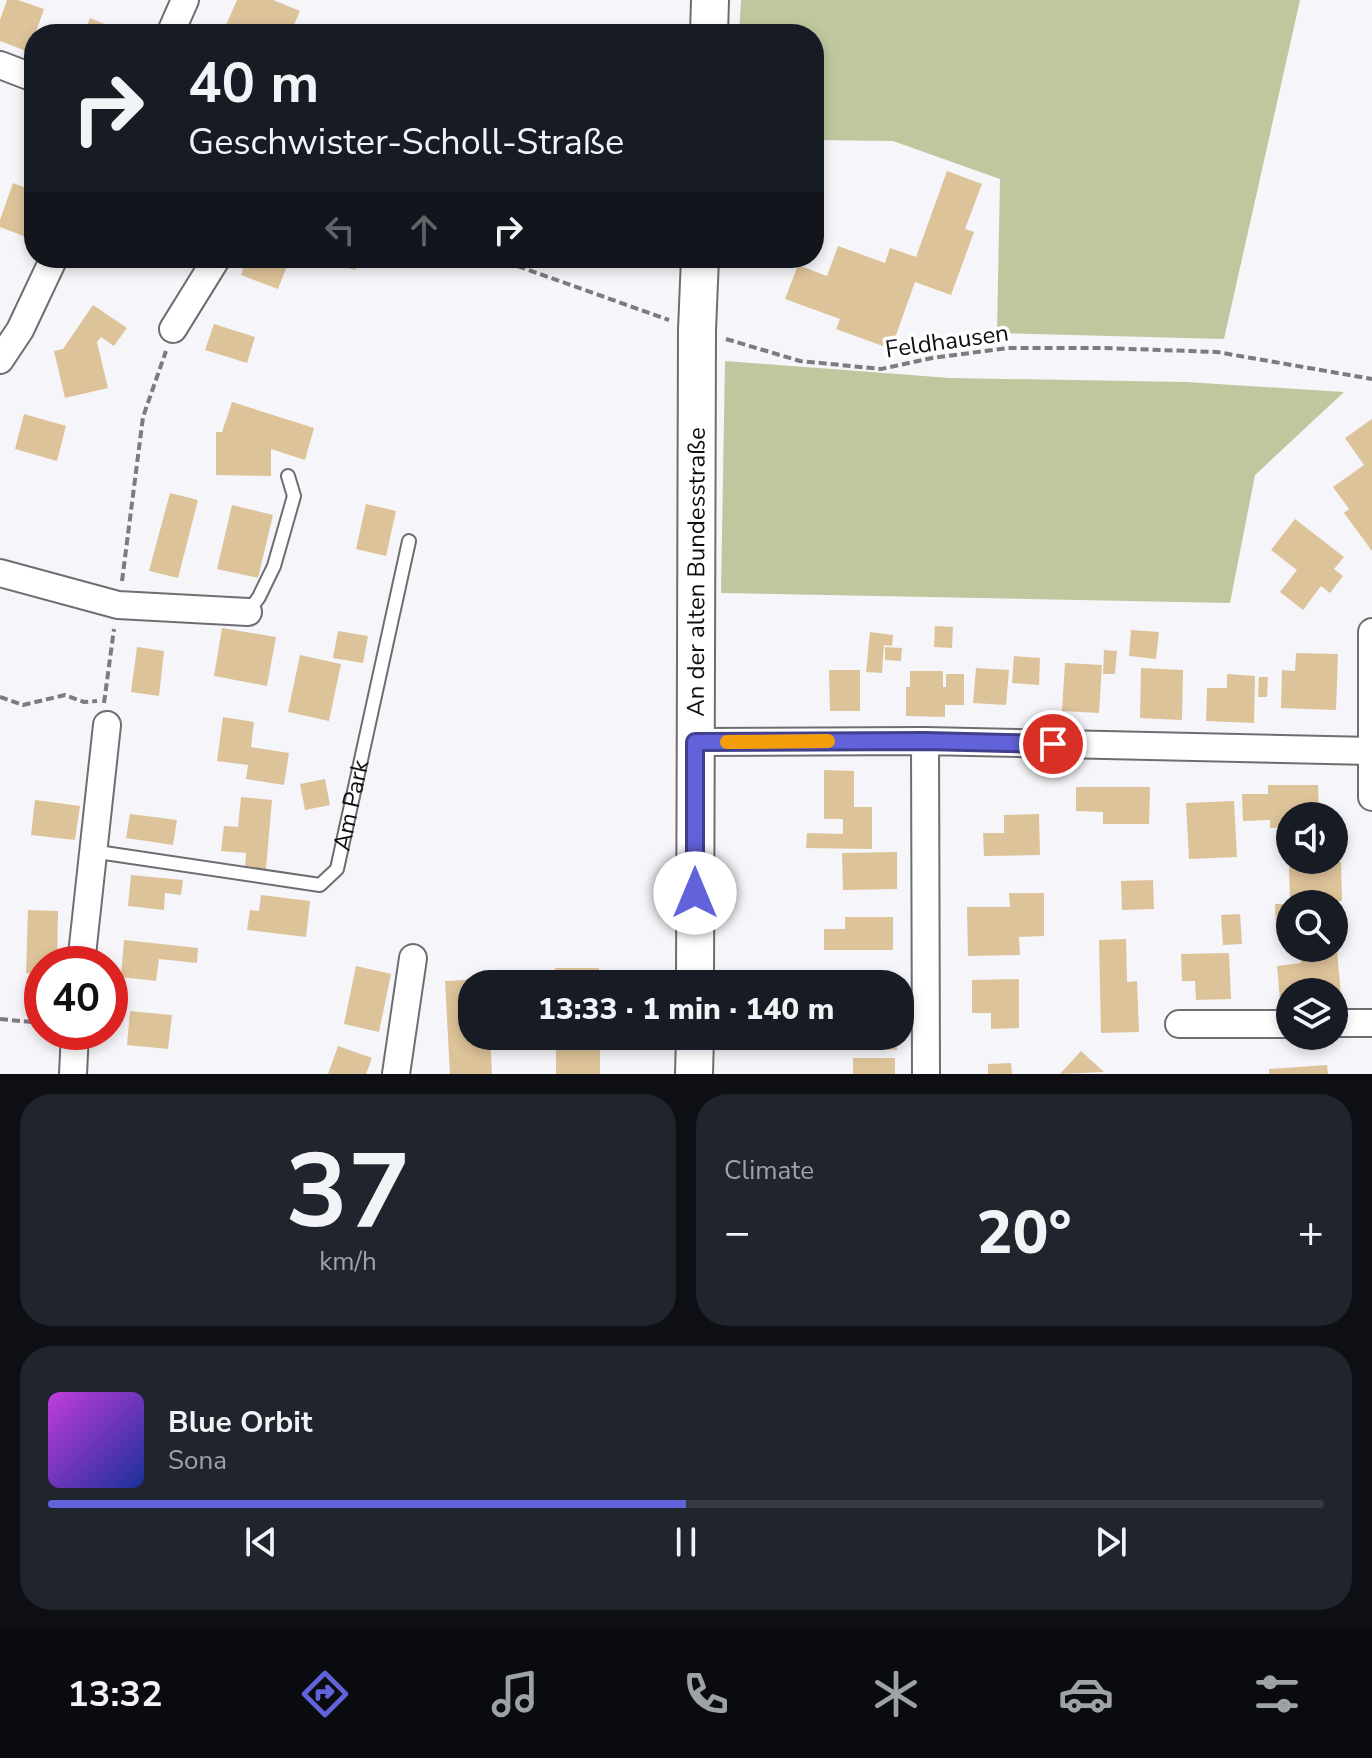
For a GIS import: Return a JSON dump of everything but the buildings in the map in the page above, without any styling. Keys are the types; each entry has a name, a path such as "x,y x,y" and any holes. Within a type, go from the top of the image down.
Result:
{"street":[{"path":"174,24 185,0"},
{"path":"709,24 710,0"},
{"path":"0,65 24,74"},
{"path":"0,360 20,330 49,268"},
{"path":"173,329 211,268"},
{"name":"An der alten Bundesstraße","path":"695,970 700,268"},
{"path":"0,573 118,605 248,612"},
{"path":"1372,632 1372,797"},
{"path":"83,946 105,713"},
{"path":"695,742 925,741 1372,751"},
{"path":"925,741 926,1074"},
{"path":"396,1074 413,958"},
{"path":"1348,1023 1372,1023"},
{"path":"1179,1024 1276,1024"},
{"path":"73,1074 74,1050"},
{"path":"694,1074 695,1050"}],"lane":[{"path":"248,612 274,566 294,496 288,476"},
{"name":"Am Park","path":"91,851 320,885 337,869 409,541"}],"path":[{"name":"Feldhausen","path":"523,268 697,330 800,361 881,369 932,358 1008,348 1102,348 1217,352 1372,379"},
{"path":"0,697 23,705 65,695 105,713 143,417 173,329"},
{"path":"0,1019 24,1021"}],"green space":[{"path":"741,0 1300,0 1224,339 997,333 1000,179 893,141 824,140 824,24 740,24"},
{"path":"725,361 950,378 1186,382 1344,392 1255,475 1230,603 721,593"}],"slow traffic":[{"path":"727,742 828,741"}],"route":[{"path":"695,893 695,742 1053,744"}]}
